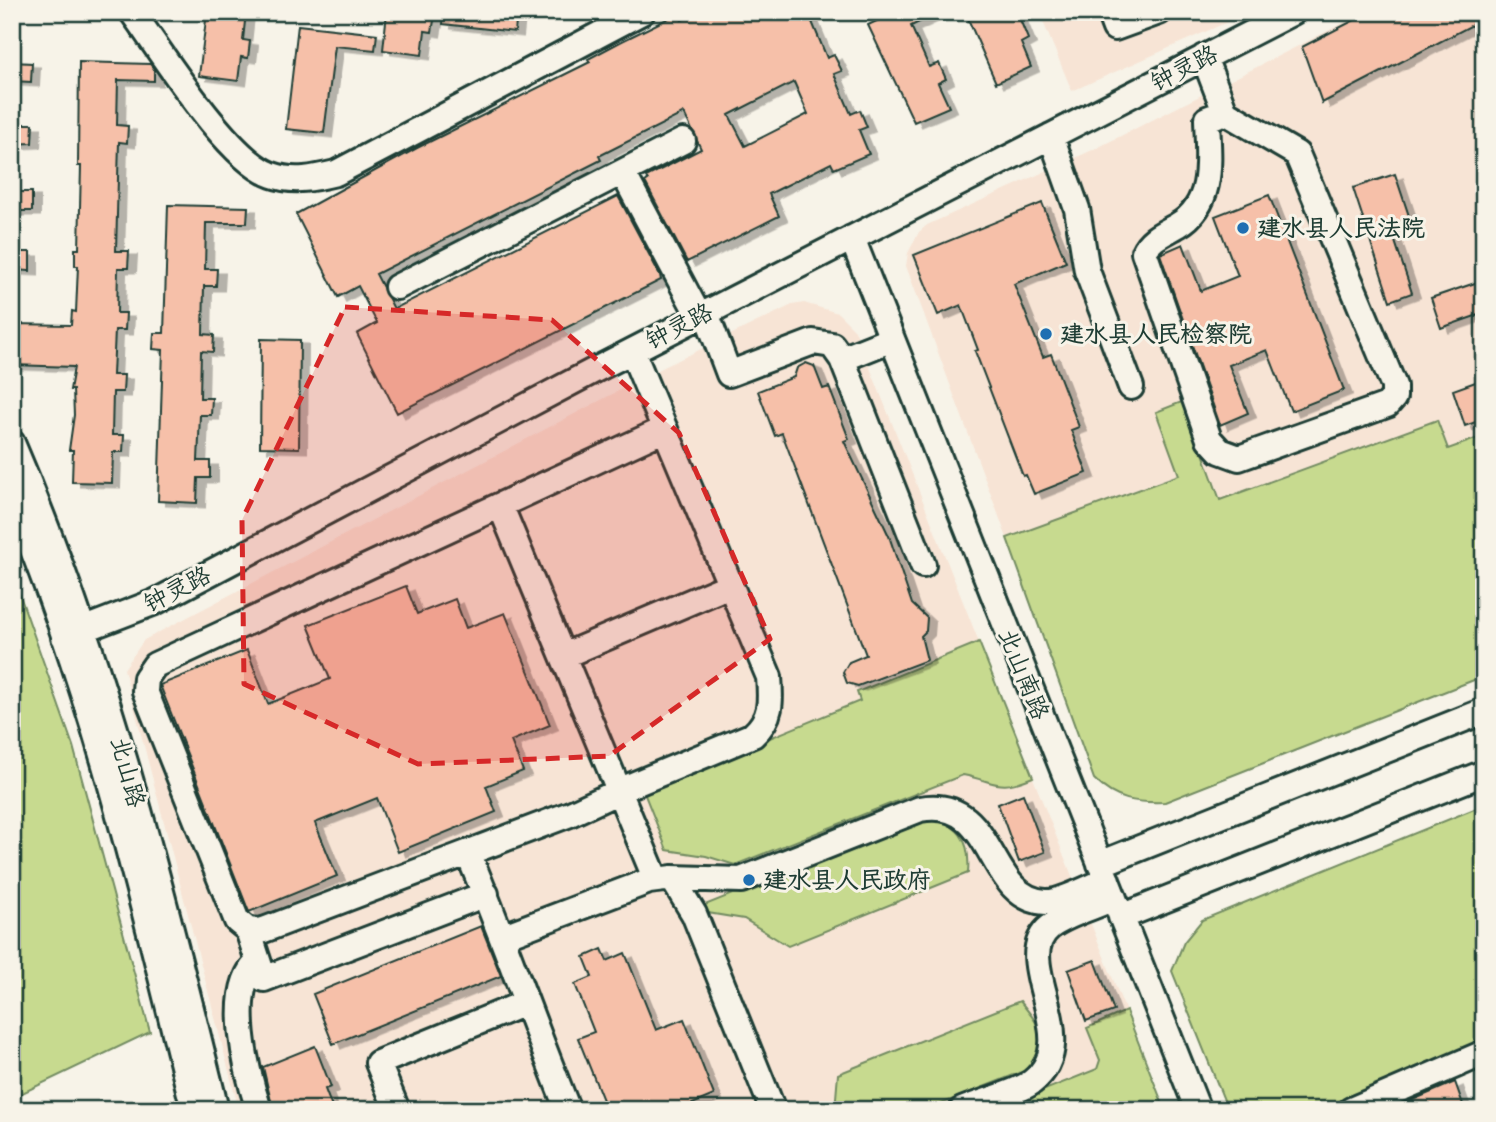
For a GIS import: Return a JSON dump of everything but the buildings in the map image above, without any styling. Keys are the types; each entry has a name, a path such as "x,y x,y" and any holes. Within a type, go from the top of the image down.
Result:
{"street":[{"path":"132,12 236,151 272,175 302,180 336,173 642,12"},
{"path":"1109,12 1115,28 1159,12"},
{"name":"钟灵路","path":"75,634 155,602 702,314 1204,57 1258,20 1293,12"},
{"path":"1204,57 1225,113 1297,154 1394,386 1394,397 1387,405 1239,458 1220,451 1209,439 1144,253 1148,243 1185,221 1200,202 1208,181 1207,119 1225,113"},
{"path":"1051,136 1077,209 1087,271 1130,387"},
{"path":"397,287 683,141"},
{"path":"623,173 702,314 729,374 813,342 832,345 842,359 923,565"},
{"name":"北山南路","path":"852,238 1198,1110"},
{"path":"842,359 891,339"},
{"path":"248,930 261,931 570,814 753,735 767,720 772,702 769,677 632,351"},
{"path":"486,894 264,979 248,930 237,921 145,691 149,671 155,665 665,429"},
{"name":"北山路","path":"12,443 75,634 89,713 151,936 194,1110"},
{"name":"北山路","path":"12,498 110,706 176,944 216,1110"},
{"path":"501,507 619,791 664,879 694,914 773,1110"},
{"path":"563,656 730,585"},
{"path":"962,1110 1032,1082 1045,1065 1055,1040 1038,961 1039,944 1051,926 1111,890 1484,711"},
{"path":"503,936 629,886 664,879 741,880 920,809 934,806 947,809 969,821 978,830 1012,886 1030,899 1047,903 1111,890 1484,773"},
{"path":"468,853 503,936 525,1003 568,1110"},
{"path":"258,962 245,979 240,1003 249,1079 259,1110"},
{"path":"397,1110 378,1063 525,1003"},
{"path":"1351,1110 1484,1053"}],"highlighted area":[{"path":"345,307 552,320 679,433 770,639 609,756 418,764 244,684 242,520"}],"shaded area":[{"path":"1039,12 1250,12 1072,91"},
{"path":"1365,12 1484,12 1484,436 1448,449 1437,420 1220,500 1184,402 1156,412 1179,475 1007,538 906,266 908,253 919,232 927,225 1097,148"},
{"path":"804,303 838,313 855,330 1165,1110 239,1110 124,669 144,640 664,367 792,305"}],"green space":[{"path":"1184,401 1220,500 1437,420 1448,449 1484,436 1484,676 1165,802 1127,799 1110,792 1094,779 1007,538 1179,475 1156,412"},
{"path":"12,573 73,746 150,1032 12,1098"},
{"path":"979,642 1033,777 1004,785 963,775 735,865 706,856 667,850 643,790 860,701 857,692"},
{"path":"1484,805 1484,1046 1330,1110 1228,1110 1172,971 1184,942 1202,920"},
{"path":"926,816 946,823 960,834 967,850 968,873 788,946 744,919 702,912 700,907"},
{"path":"1020,1001 1041,1034 1040,1050 1029,1069 926,1110 835,1110 838,1074"},
{"path":"1126,1011 1165,1110 995,1110 1097,1069 1100,1060 1087,1028"}],"place":[{"name":"建水县人民法院","path":"1243,228"},
{"name":"建水县人民检察院","path":"1046,334"},
{"name":"建水县人民政府","path":"749,880"}]}
